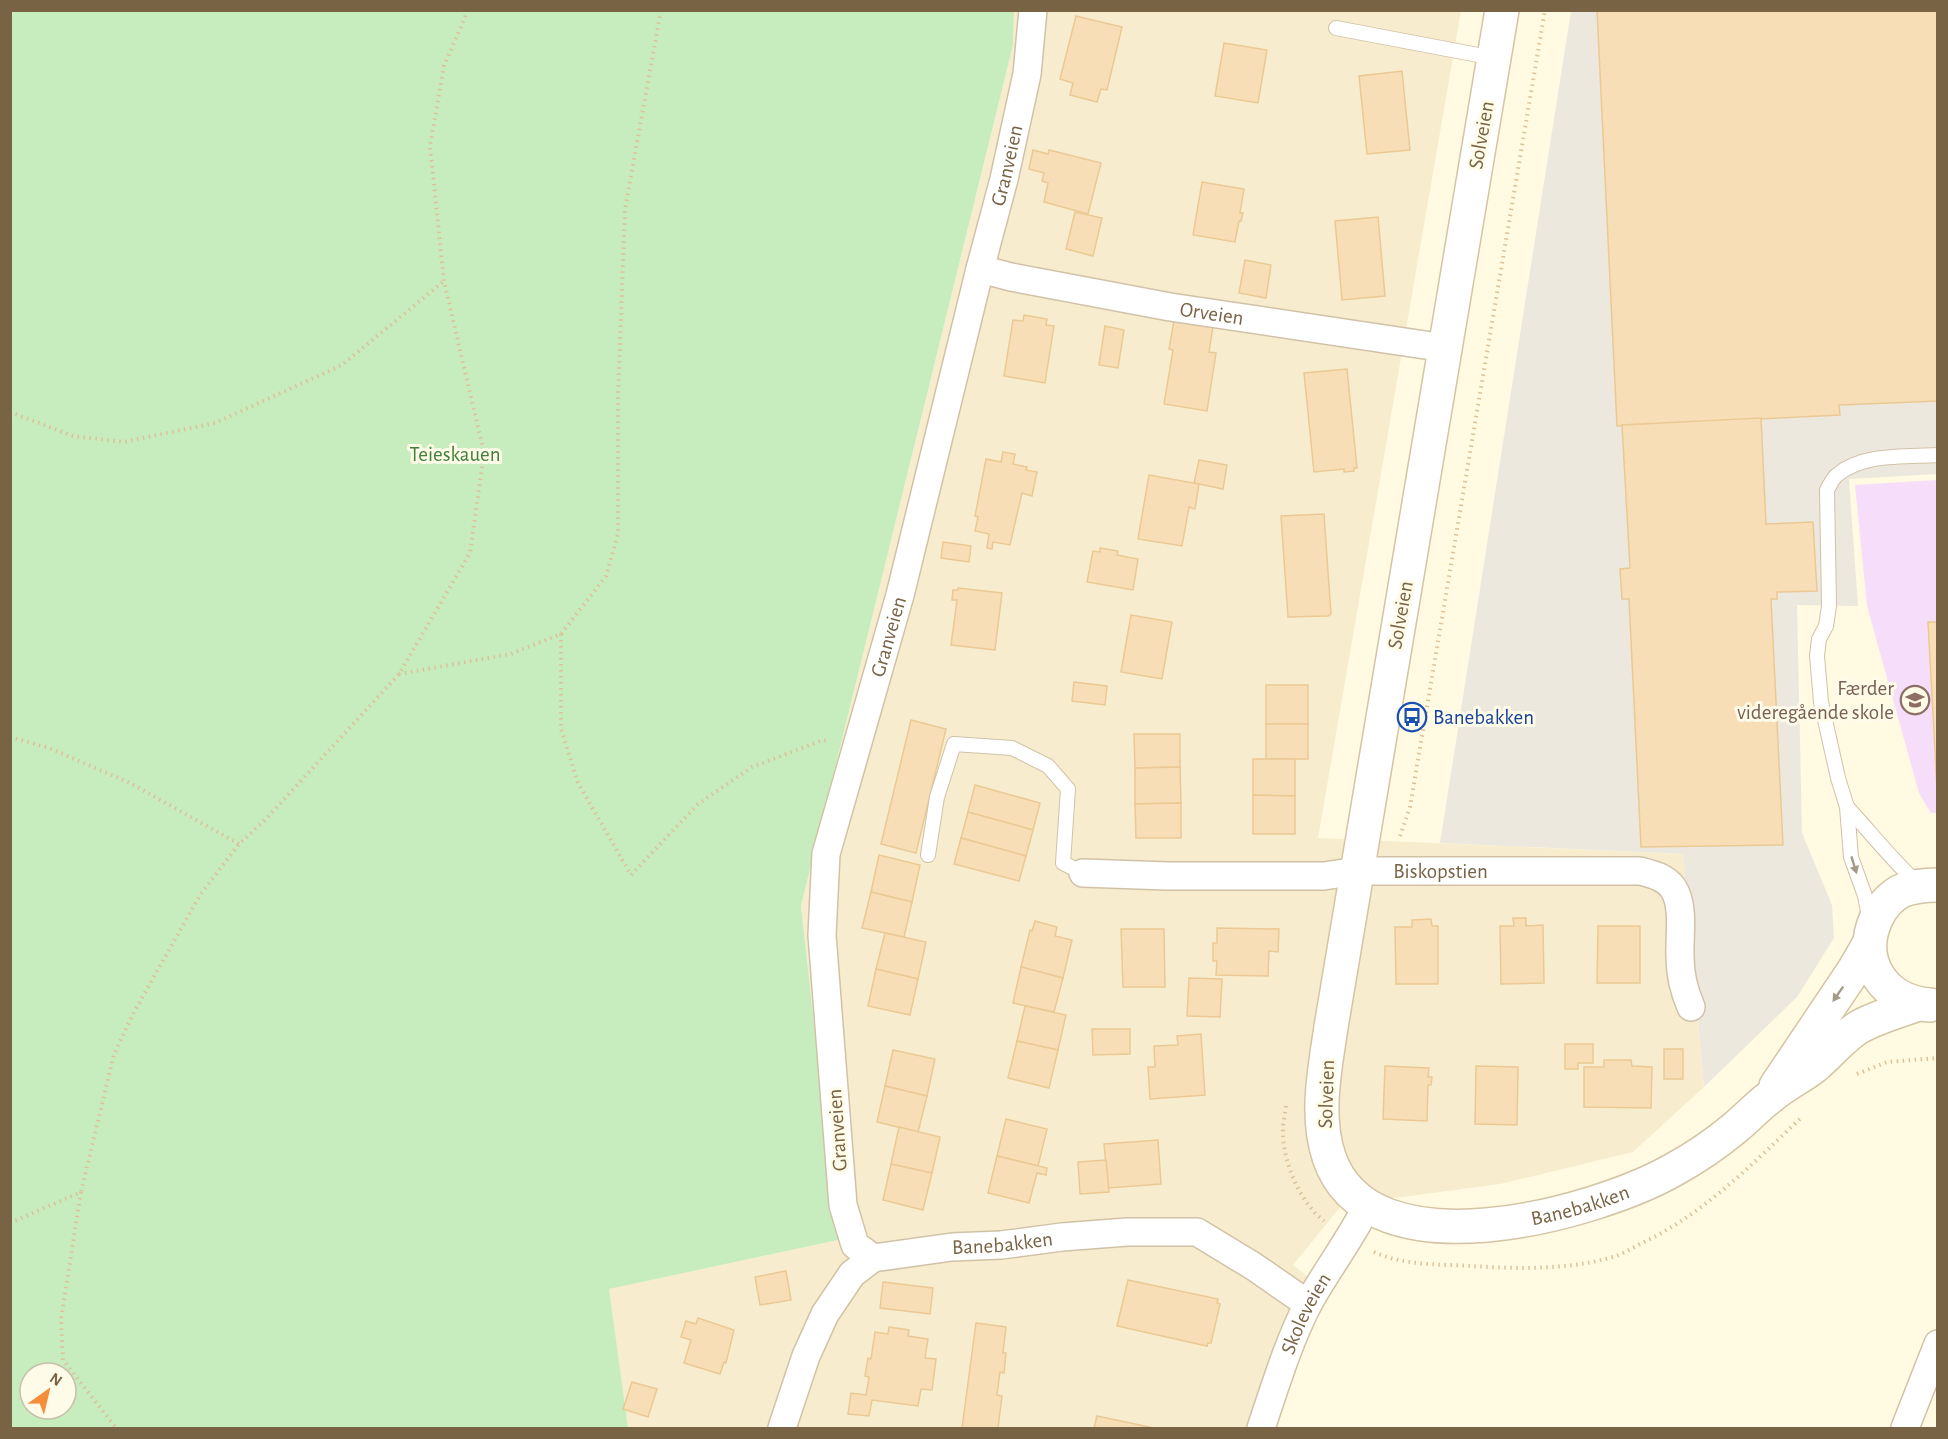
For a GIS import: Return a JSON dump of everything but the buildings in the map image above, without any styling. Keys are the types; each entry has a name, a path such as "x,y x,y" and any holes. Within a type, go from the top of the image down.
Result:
{"main road":[{"name":"Solveien","path":"1367,1206 1353,1195 1339,1178 1330,1158 1323,1132 1322,1110 1330,1027 1502,10"},
{"name":"Banebakken","path":"1769,1097 1797,1051 1854,970 1880,910 1900,892 1928,885"},
{"name":"Banebakken","path":"1870,936 1875,973 1882,982 1900,998 1928,1005"},
{"name":"Banebakken","path":"1367,1206 1383,1214 1419,1223 1453,1226 1499,1223 1551,1215 1610,1198 1648,1183 1701,1154 1769,1097 1814,1066 1859,1027 1880,1017 1928,1005"}],"street":[{"name":"Granveien","path":"873,1258 855,1245 843,1206 822,935 826,854 900,595 1004,179 1027,74 1033,10"},
{"name":"Orveien","path":"980,269 1170,307 1445,348"},
{"name":"Biskopstien","path":"1083,873 1167,876 1324,876 1357,871 1640,871 1658,876 1673,888 1679,907 1683,988 1690,1007"},
{"name":"Skoleveien","path":"1261,1428 1288,1350 1308,1304 1349,1240 1367,1206"},
{"name":"Banebakken","path":"873,1258 952,1247 1001,1245 1062,1237 1128,1232 1197,1232 1253,1266 1308,1304"},
{"path":"782,1428 806,1356 825,1314 852,1274 873,1258"},
{"path":"1905,1428 1938,1344"}],"lane":[{"path":"1336,28 1494,58"},
{"path":"1870,936 1864,896 1851,857 1847,807 1821,702 1817,656 1829,606 1827,490 1835,476 1850,465 1873,460 1938,455"},
{"path":"928,855 937,798 954,744 1012,748 1048,766 1068,789 1063,863 1083,873"},
{"path":"1847,807 1897,864 1928,885"}],"path":[{"path":"116,1428 63,1360 61,1319 81,1192 114,1054 134,1012 200,895 239,844 265,820 399,674 470,553 484,453 444,282 430,146 444,66 468,10"},
{"path":"399,674 511,654 561,634 606,576 618,534 618,397 625,209 661,10"},
{"path":"1398,839 1410,807 1545,10"},
{"path":"10,412 73,436 124,442 215,423 342,365 444,282"},
{"path":"561,634 561,729 578,783 630,875 699,804 752,767 823,740 855,748"},
{"path":"10,737 49,748 130,783 239,844"},
{"path":"1851,1078 1887,1062 1938,1058"},
{"path":"1288,1097 1283,1131 1287,1162 1299,1191 1320,1218 1349,1240 1384,1257 1414,1263 1488,1267 1565,1267 1614,1257 1663,1233 1722,1193 1809,1111"},
{"path":"10,1223 81,1192"}],"shaded area":[{"path":"1014,11 1461,11 1318,838 1683,854 1704,1087 1633,1152 1500,1184 1342,1205 1293,1265 1326,1291 1273,1428 628,1428 608,1289 838,1240 801,906 1013,45"},
{"path":"1571,11 1937,11 1937,474 1849,479 1858,606 1797,605 1802,833 1832,905 1834,938 1797,997 1704,1087 1683,854 1440,843"},
{"name":"Færder videregående skole","path":"1937,480 1937,813 1931,813 1919,793 1867,606 1855,485"}],"green space":[{"name":"Teieskauen","path":"10,11 1014,11 1013,45 801,906 838,1240 609,1289 628,1428 11,1428"}],"place":[{"name":"Færder videregående skole","path":"1915,700"},
{"name":"Banebakken","path":"1412,717"}]}
